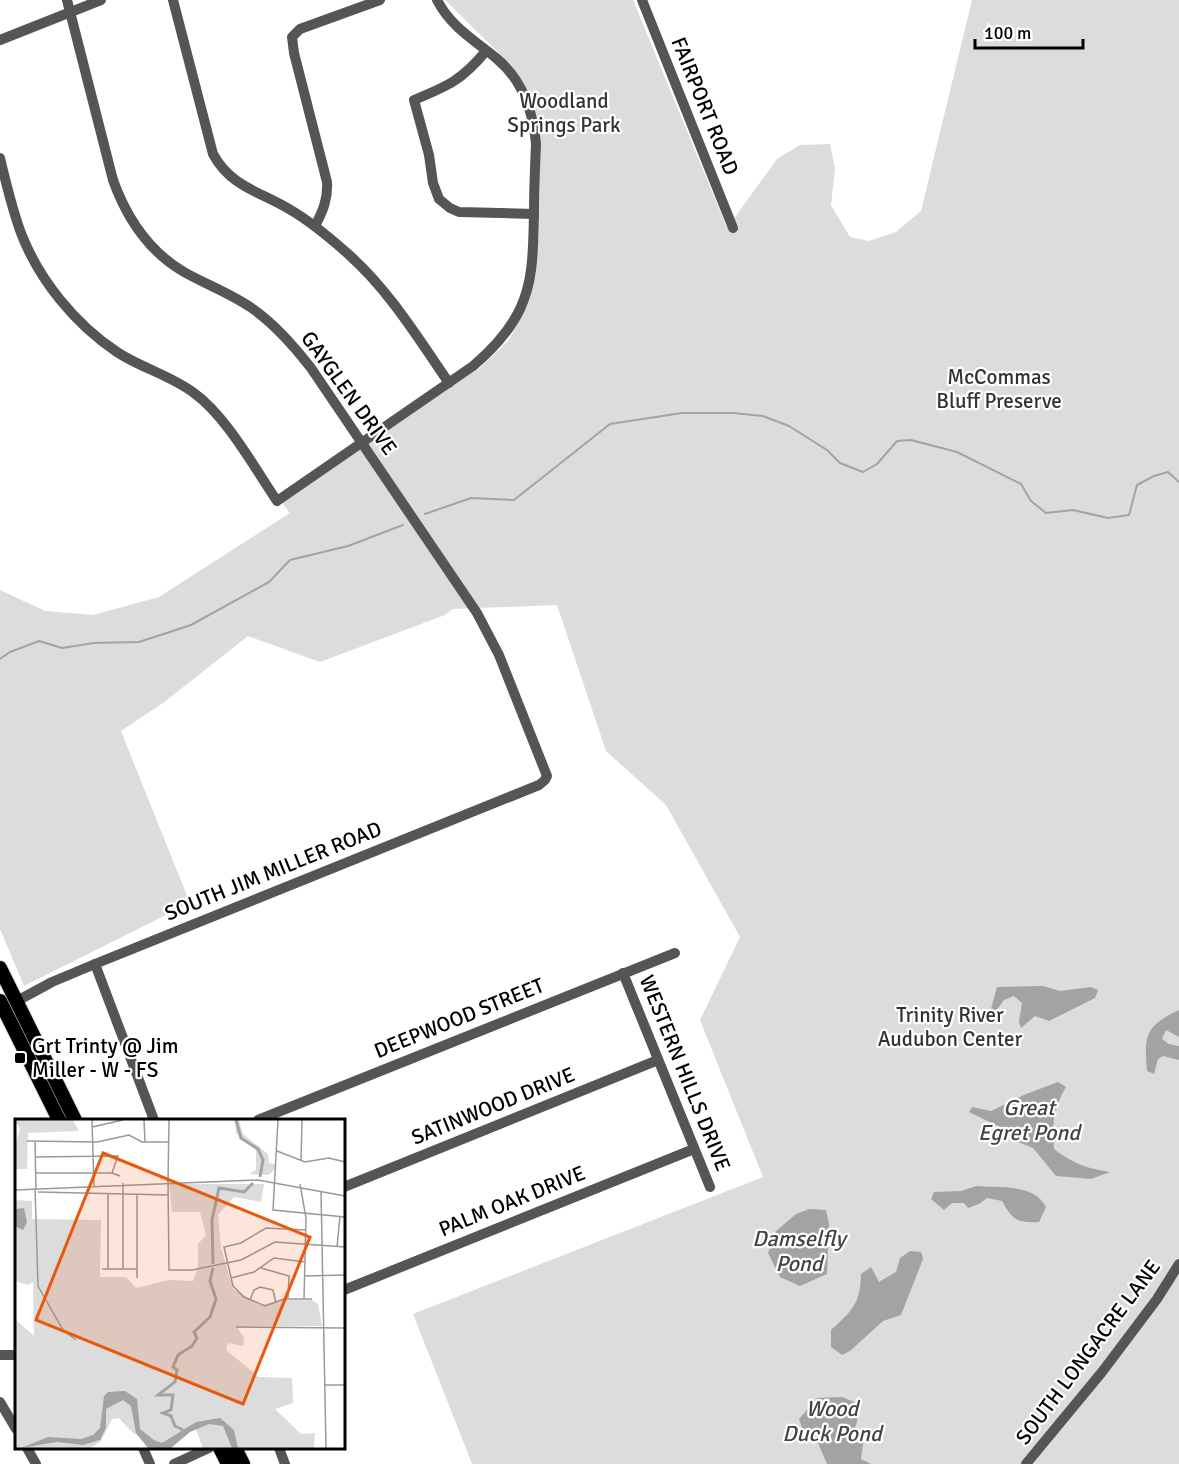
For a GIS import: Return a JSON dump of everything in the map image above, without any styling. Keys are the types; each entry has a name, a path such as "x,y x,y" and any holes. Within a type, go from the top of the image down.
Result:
{"main road":[{"path":"0,968 75,1119"},
{"path":"17,1001 1,1007 58,1119"},
{"path":"220,1449 228,1464"},
{"path":"236,1449 243,1464"}],"street":[{"name":"GAYGLEN DRIVE","path":"67,0 112,180 121,204 135,227 152,248 167,261 184,272 228,293 254,310 294,346 311,368 491,638 546,770 545,780"},
{"path":"0,40 102,0"},
{"path":"173,0 213,154 221,168 232,179 289,209 315,226 349,254 377,282 449,383"},
{"path":"315,226 328,194 327,182 294,53 292,37 300,29 380,0"},
{"path":"0,158 22,235 54,291 93,334 118,352 194,392 209,406 277,501 449,383 490,351 506,333 520,308 529,282 532,265 536,144 535,126 530,107 518,82 507,69 461,32 450,21 437,0"},
{"name":"FAIRPORT ROAD","path":"642,0 733,228"},
{"path":"486,51 466,74 414,100 429,155 433,183 439,199 459,212 534,214"},
{"name":"SOUTH JIM MILLER ROAD","path":"17,1001 52,982 95,964 539,785 545,780"},
{"name":"DEEPWOOD STREET","path":"260,1119 675,953"},
{"path":"95,964 154,1119"},
{"name":"WESTERN HILLS DRIVE","path":"623,973 710,1187"},
{"name":"SATINWOOD DRIVE","path":"345,1187 658,1060"},
{"name":"PALM OAK DRIVE","path":"345,1290 694,1149"},
{"name":"SOUTH LONGACRE LANE","path":"1026,1464 1095,1380 1157,1299 1179,1264"},
{"path":"0,1402 15,1427"},
{"path":"28,1449 36,1464"},
{"path":"143,1449 150,1464"},
{"path":"174,1464 207,1449"},
{"path":"279,1449 285,1464"}],"green space":[{"path":"445,0 633,0 727,228 777,159 800,145 830,144 835,169 831,205 850,237 869,241 896,232 921,211 972,0 1179,0 1179,1464 472,1464 413,1314 763,1177 700,1020 740,937 666,805 606,751 557,605 453,609 445,615 320,662 248,636 163,703 121,731 190,903 24,986 0,929 0,590 45,611 93,615 159,597 290,513 282,503 482,366 509,340 530,300 539,235 540,134 534,107 524,85 510,64"}],"water":[{"path":"1043,986 1060,991 1091,987 1098,990 1095,998 1049,1021 1035,1016 1021,1028 1019,1022 1022,1003 1014,996 1004,1000 996,1011 991,1009 997,987"},
{"path":"1179,1010 1179,1037 1166,1030 1162,1039 1169,1044 1179,1046 1179,1060 1163,1056 1158,1059 1154,1074 1147,1071 1146,1049 1149,1033 1159,1021"},
{"name":"Great Egret Pond","path":"1058,1082 1066,1087 1058,1102 1054,1117 1054,1149 1080,1165 1110,1172 1091,1179 1056,1176 1033,1148 1009,1138 1000,1127 969,1112 972,1107 991,1111"},
{"path":"976,1186 1025,1190 1040,1199 1046,1207 1039,1222 1026,1222 1013,1217 1002,1201 987,1198 968,1208 964,1203 952,1203 944,1210 931,1199 934,1192 961,1191"},
{"name":"Damselfly Pond","path":"809,1209 826,1210 829,1224 827,1274 800,1286 780,1277 768,1253 776,1231 796,1214"},
{"path":"910,1251 921,1252 923,1259 901,1315 883,1321 850,1351 842,1355 831,1347 831,1330 854,1306 859,1293 861,1274 871,1267 879,1282 896,1272 900,1258"},
{"name":"Wood Duck Pond","path":"842,1397 857,1403 859,1414 855,1428 864,1438 861,1459 871,1464 827,1464 815,1436 805,1436 799,1419 817,1398"}],"waterway":[{"path":"425,514 471,498 514,500 610,424 682,413 733,413 763,416 789,426 827,450 840,463 863,472 877,464 897,441 911,440 957,452 1021,484 1031,501 1046,513 1073,510 1108,518 1129,515 1137,485 1168,472 1179,482"},
{"path":"0,659 10,652 39,641 62,648 94,643 139,642 191,625 269,582 290,560 348,546 403,525"}],"place":[{"name":"Grt Trinty @ Jim Miller - W - FS","path":"20,1058"}],"park label":[{"name":"Woodland Springs Park","path":"564,113"},
{"name":"McCommas Bluff Preserve","path":"999,389"},
{"name":"Trinity River Audubon Center","path":"950,1027"}]}
